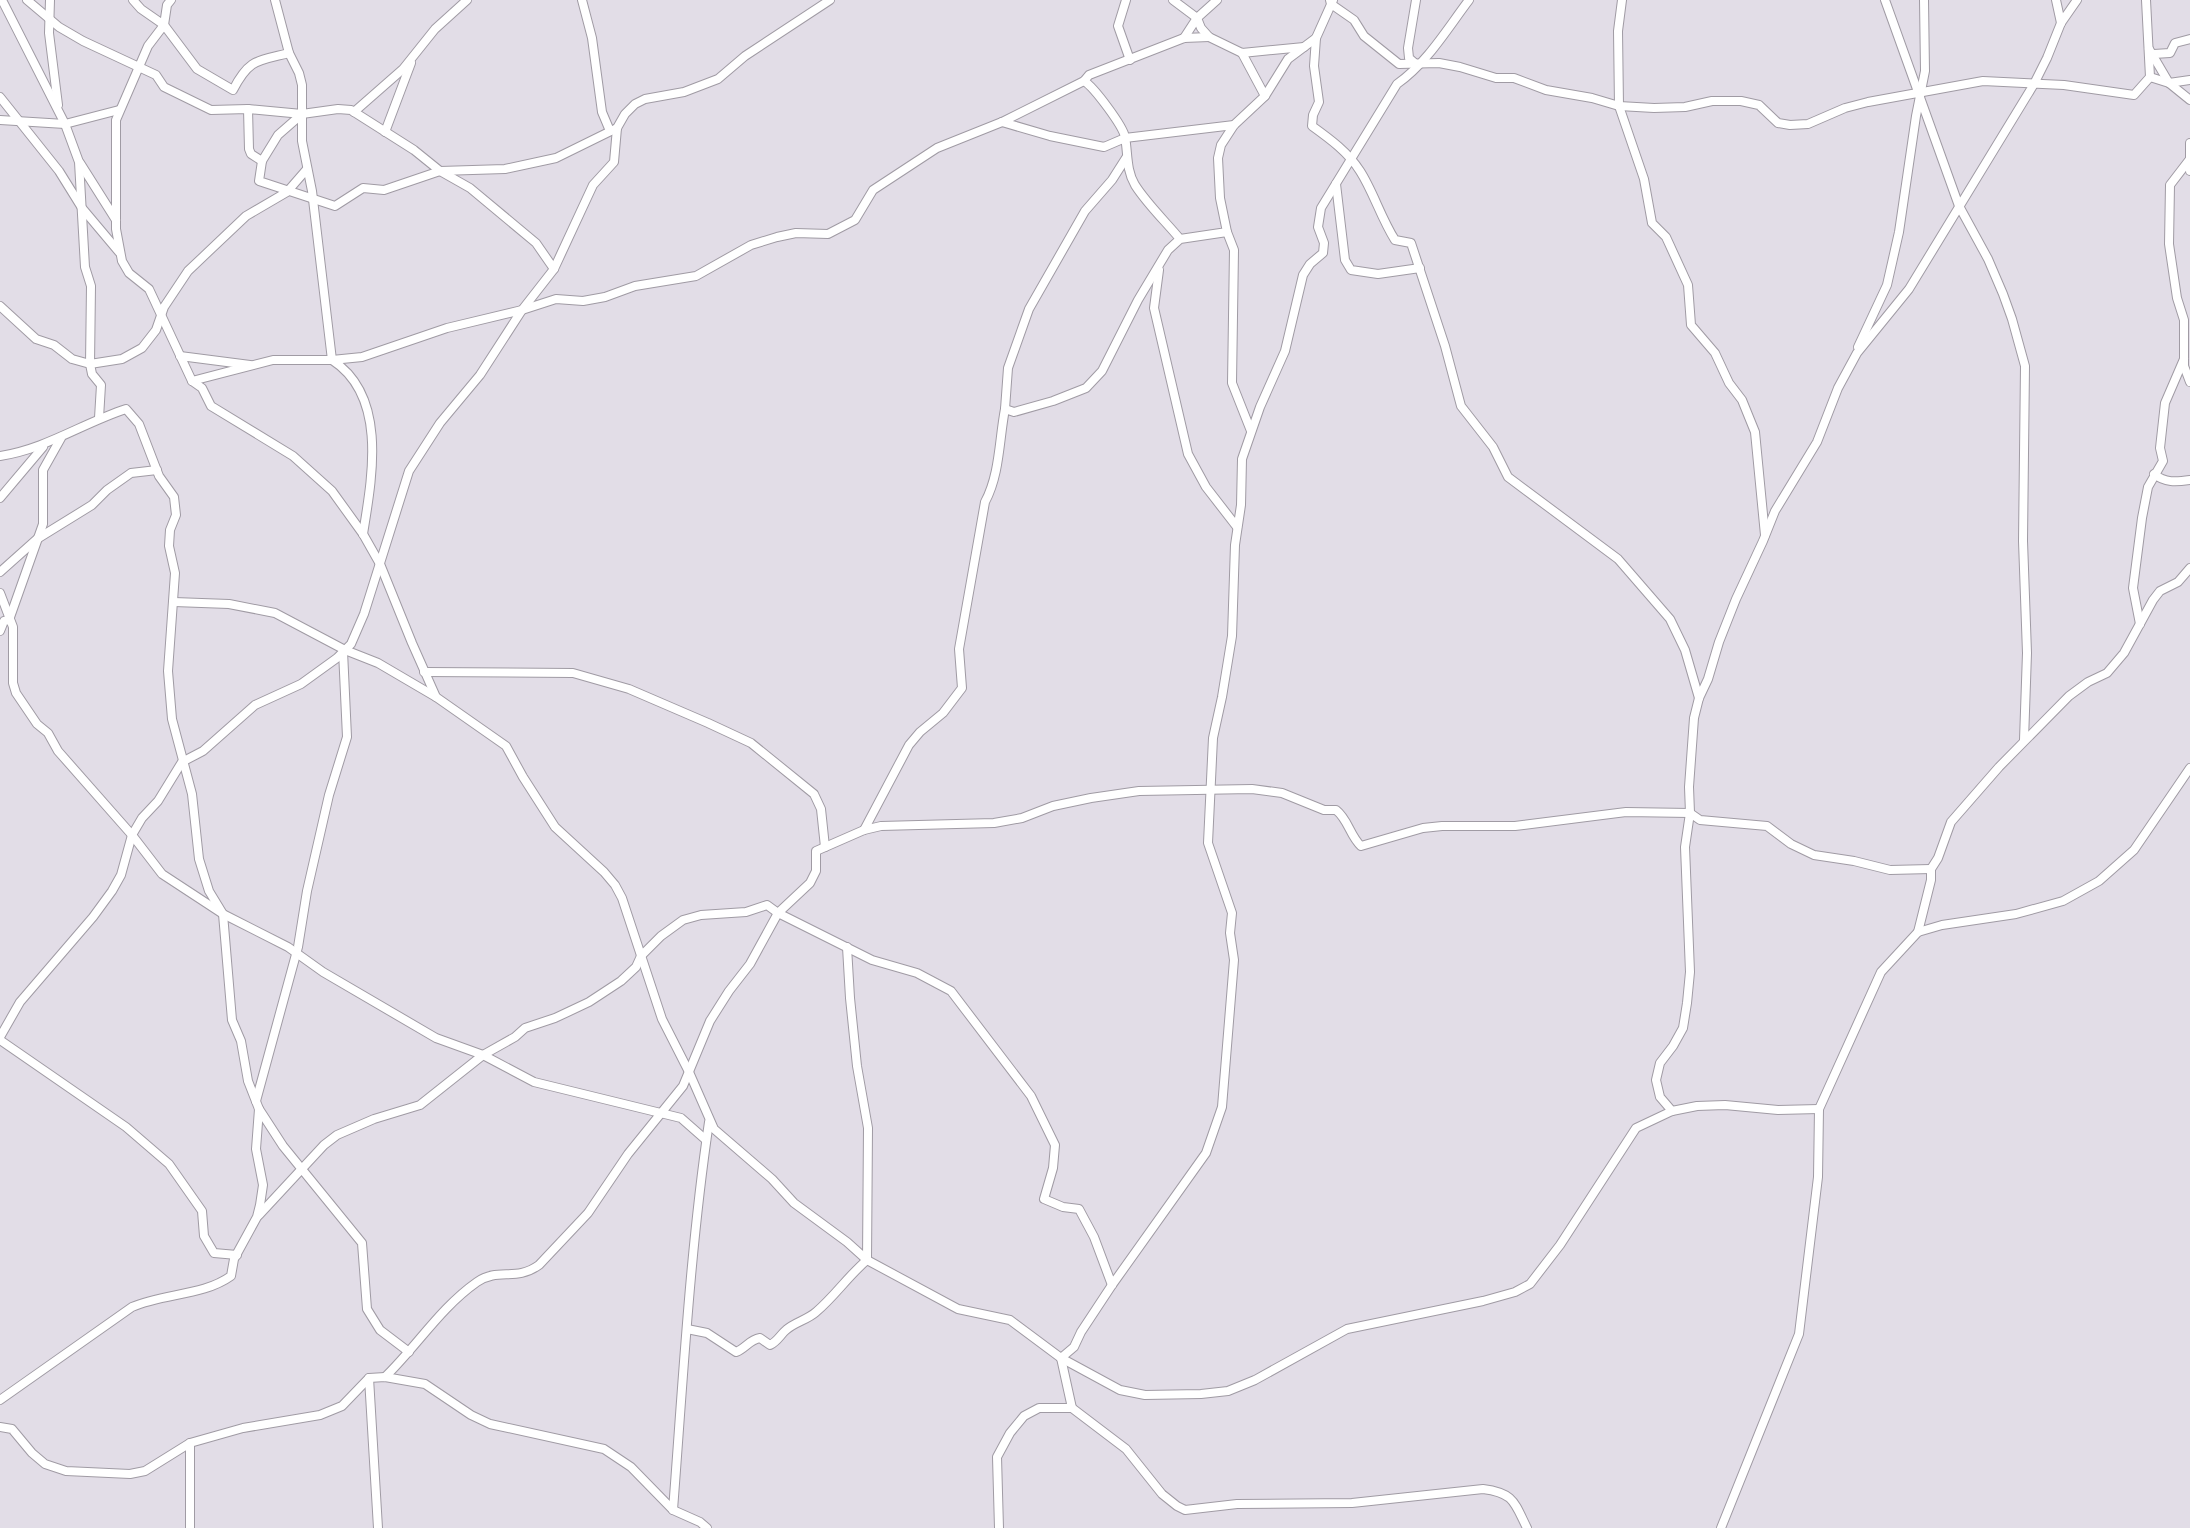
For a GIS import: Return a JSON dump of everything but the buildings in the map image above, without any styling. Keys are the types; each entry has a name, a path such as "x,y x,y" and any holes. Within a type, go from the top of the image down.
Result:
{"street":[{"path":"2,0 65,124 79,162 116,220"},
{"path":"27,0 50,20 83,41 156,75 164,87 211,110 248,109 302,114 349,108 414,150 440,171 470,188 536,243 554,269"},
{"path":"50,0 58,111"},
{"path":"133,0 163,25 197,69 233,90 241,75 253,62 289,53"},
{"path":"120,254 116,220 116,124 119,110 130,92 137,68 163,25 167,5 171,0"},
{"path":"275,0 289,53 299,73 302,141 313,200 332,360"},
{"path":"354,111 403,69 435,29 467,0"},
{"path":"237,1255 214,1253 204,1236 202,1211 178,1175 157,1153 126,1127 0,1038 20,1002 93,918 112,891 121,875 132,835 142,818 158,801 182,762 203,751 255,705 301,684 351,644 364,614 409,471 440,423 480,375 522,310 554,269 593,185 614,162 613,129 602,112 592,38 582,0"},
{"path":"302,114 278,135 262,162 259,181 335,206 363,188 384,190 440,171 505,169 556,158 613,129 635,104 645,99 684,92 718,79 745,56 830,0"},
{"path":"1126,0 1118,26 1130,60"},
{"path":"1173,0 1197,18 1209,37 1242,53 1307,46"},
{"path":"1184,38 1197,18 1217,0"},
{"path":"1416,0 1408,48 1409,58 1417,65"},
{"path":"1061,1358 1074,1348 1081,1332 1112,1285 1206,1153 1222,1107 1234,960 1230,933 1232,913 1208,843 1213,738 1231,636 1242,459 1285,351 1303,275 1310,264 1323,253 1324,243 1318,227 1321,208 1397,84 1410,76 1469,0"},
{"path":"1622,0 1618,31 1619,106 1644,179 1652,223 1666,237 1688,285 1691,325 1712,349 1729,383 1742,400 1755,432 1765,535"},
{"path":"1885,0 1959,206 1988,259 2003,294 2025,366 2023,541 2027,653 2024,740"},
{"path":"1672,1111 1660,1097 1656,1080 1660,1063 1682,1028 1687,1003 1690,972 1685,847 1690,813 1692,739 1699,698 1736,600 1765,535 1786,490 1817,442 1838,388 1857,353 1866,327 1887,285 1899,232 1925,71 1924,0"},
{"path":"2056,0 2061,23"},
{"path":"1857,353 1909,289 2034,84 2061,23 2077,0"},
{"path":"1699,698 1685,650 1670,619 1618,559 1508,477 1493,447 1461,406 1410,243 1395,240 1362,173 1334,142 1312,126 1313,115 1320,102 1314,66 1316,38 1331,1 1354,20 1364,36 1399,64 1438,63 1496,78 1514,78 1546,90 1619,106 1685,107 1712,101 1741,101 1759,105 1778,123 1800,125 1845,108 1983,82 2064,85 2134,95 2150,77 2152,52 2146,0"},
{"path":"192,381 273,360 362,357 447,328 556,299 583,301 635,286 696,276 751,245 777,237 796,233 828,234 855,220 873,190 937,148 1002,122 1084,81 1089,75 1184,38 1209,37"},
{"path":"1251,431 1232,383 1234,250 1220,198 1218,158 1221,145 1234,125 1265,96 1288,59 1316,38"},
{"path":"2152,52 2170,53 2175,43 2190,39"},
{"path":"2152,52 2169,83"},
{"path":"1242,53 1265,96"},
{"path":"385,132 415,54"},
{"path":"2150,77 2169,83 2190,100"},
{"path":"2169,83 2190,80"},
{"path":"1084,81 1102,99 1125,138 1126,158 1134,184 1180,239"},
{"path":"0,97 59,171 82,208 120,254 129,273 149,289 192,381 202,388 211,406 293,456 332,491 363,534 380,564 436,697"},
{"path":"248,109 249,149 251,155 262,162"},
{"path":"0,120 65,124 119,110"},
{"path":"1002,122 1050,136 1104,147 1125,138 1234,125"},
{"path":"2190,143 2190,171"},
{"path":"864,830 909,745 943,713 962,688 959,649 985,502 992,489 996,471 1008,368 1029,309 1085,211 1112,180 1126,158"},
{"path":"2190,159 2172,181 2169,189 2169,244 2177,298 2186,312 2184,366 2190,382"},
{"path":"79,162 85,267 91,286 90,364 92,374 100,385 99,418"},
{"path":"0,306 36,339 54,345 72,359 90,364 122,359 142,348 156,330 177,285 188,271 246,216 288,191 307,169"},
{"path":"1336,183 1345,260 1351,270 1378,274 1420,268"},
{"path":"1004,409 1014,412 1086,388 1102,371 1138,300 1168,250 1180,239 1227,232"},
{"path":"1159,268 1154,308 1188,454 1206,487 1237,527"},
{"path":"180,356 257,365"},
{"path":"2140,627 2133,588 2145,500 2154,474 2163,461 2160,448 2165,403 2184,359"},
{"path":"332,360 348,370 372,421 370,489 363,534"},
{"path":"0,456 45,445 99,418 127,409 139,424 157,470 174,496 176,515 170,530 169,546 175,573 168,671 169,695 182,762 192,794 199,859 209,891 222,914 232,1020 242,1041 248,1081 258,1105 283,1146 362,1243 367,1309 380,1330 409,1352"},
{"path":"9,620 44,515 43,470 63,436"},
{"path":"0,498 45,445"},
{"path":"0,572 37,539 92,505 131,473 157,470"},
{"path":"2154,474 2161,480 2190,480"},
{"path":"1721,1528 1799,1334 1818,1177 1819,1109 1881,972 1918,932 1931,880 1931,869 1938,858 1951,822 2024,740 2069,696 2088,682 2107,673 2124,653 2147,610 2161,591 2178,582 2190,568"},
{"path":"0,593 13,627 13,683 16,693 37,724 48,733 58,751 132,835 162,874 222,914 295,953 427,1034 483,1055 534,1082 681,1118 706,1140"},
{"path":"174,602 229,604 275,613 344,650 378,663 436,697 506,746 555,827 615,885 622,898 662,1019 690,1072 713,1129 772,1180 794,1203 867,1260 958,1309 1010,1320 1061,1358 1120,1390 1145,1395 1228,1391 1255,1380 1346,1329 1515,1292 1530,1284 1541,1273 1636,1128 1672,1111 1697,1106 1819,1109"},
{"path":"0,631 4,621 9,620"},
{"path":"257,1217 263,1185 256,1149 258,1105 295,953 329,795 347,737 344,650"},
{"path":"424,671 573,673 629,689 708,723 751,743 814,794 821,809 825,847"},
{"path":"1918,932 1942,925 2017,914 2063,901 2099,881 2134,850 2190,768"},
{"path":"385,1377 437,1318 476,1283 488,1276 529,1272 539,1265 588,1213 628,1154 683,1086 710,1021 729,990 750,964 778,913 810,883 816,871 816,851 864,830 881,826 994,823 1022,818 1053,806 1118,793 1252,789 1282,793 1324,810 1336,810 1344,815 1361,846 1423,828 1442,826 1515,826 1626,812 1690,813 1700,820 1767,826 1791,844 1814,855 1890,870 1931,869"},
{"path":"0,1400 132,1307 149,1299 219,1285 231,1276 237,1255 257,1217 324,1145 337,1135 374,1119 420,1105 483,1055 515,1037 525,1028 589,1002 621,981 661,936 683,920 701,915 746,912 767,905 872,960 917,974 951,991 1031,1096 1055,1145 1053,1168 1046,1184 1044,1199 1063,1207 1079,1209 1094,1237 1112,1285"},
{"path":"687,1329 707,1333 736,1352 742,1350 751,1340 760,1338 770,1345 787,1329 812,1315 833,1297 850,1274 867,1260 869,1128 857,1066 849,998 847,947"},
{"path":"673,1510 698,1197 709,1122"},
{"path":"1061,1358 1072,1408"},
{"path":"0,1427 12,1429 45,1464 66,1471 131,1474 145,1471 190,1443 243,1428 320,1415 342,1406 369,1378 385,1377 425,1384 471,1415 490,1424 604,1449 631,1467 673,1510 707,1528"},
{"path":"369,1378 378,1528"},
{"path":"999,1528 997,1457 1010,1433 1024,1416 1039,1408 1072,1408 1126,1449 1162,1494 1185,1510 1237,1504 1352,1503 1483,1489 1501,1492 1513,1500 1527,1528"},
{"path":"190,1443 190,1528"}]}
